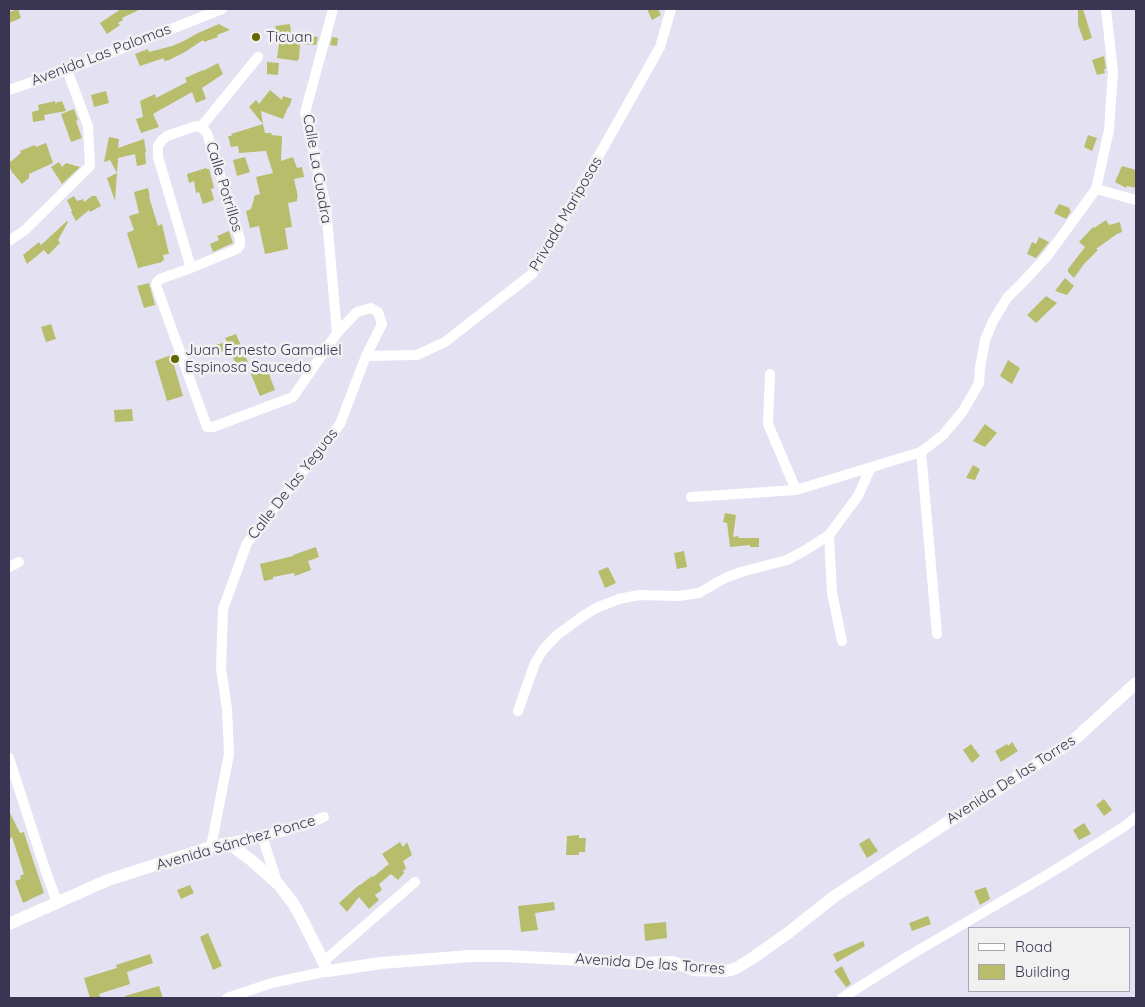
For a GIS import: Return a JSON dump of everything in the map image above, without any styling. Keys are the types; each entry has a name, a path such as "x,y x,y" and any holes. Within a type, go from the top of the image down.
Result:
{"street":[{"name":"Avenida Las Palomas","path":"9,90 67,70 222,9"},
{"name":"Calle La Cuadra","path":"333,9 305,114 326,207 337,333"},
{"name":"Privada Mariposas","path":"366,356 417,355 446,342 532,274 660,47 671,9"},
{"path":"691,497 796,490 921,452 943,435 963,411 980,383 980,368 992,322 1007,298 1048,255 1096,189 1110,130 1114,72 1106,9"},
{"path":"258,57 201,126 168,136 158,146 158,157 191,268 160,279 156,285 207,427 213,427 293,397 337,333"},
{"path":"9,241 25,230 90,166 88,126 67,70"},
{"name":"Calle Potrillos","path":"191,268 237,249 240,245 240,239 207,133 201,126"},
{"path":"1096,189 1136,200"},
{"name":"Calle De las Yeguas","path":"211,847 229,754 227,709 221,668 223,609 247,543 340,424 366,356 382,324 378,312 372,308 357,312 337,333"},
{"path":"770,374 768,424 796,490"},
{"path":"921,452 937,634"},
{"path":"518,711 535,664 543,650 556,636 583,616 596,608 619,599 639,595 678,596 699,593 725,578 787,560 804,552 829,534 858,496 871,467"},
{"path":"829,534 832,593 842,641"},
{"path":"9,567 19,562"},
{"name":"Avenida De las Torres","path":"226,998 326,967 470,956 642,963 673,962 694,970 732,970 788,933 835,896 1075,739 1136,683"},
{"path":"9,758 57,902"},
{"name":"Avenida Sánchez Ponce","path":"9,924 108,880 211,847 304,826 324,817"},
{"path":"842,998 907,957 1052,872 1125,826 1136,817"},
{"path":"262,836 277,882"},
{"path":"228,843 277,882 293,903 326,967 415,882"}],"building":[{"path":"18,9 21,18 9,23 9,12"},
{"path":"121,9 141,9 122,18 123,20 118,23 120,25 107,34 100,23"},
{"path":"647,9 658,9 661,15 652,20"},
{"path":"1078,9 1083,9 1092,38 1084,41 1078,25"},
{"path":"219,24 230,30 217,35 218,37 204,42 203,40 169,60 164,61 164,58 140,66 135,54 148,49 149,52 172,46"},
{"path":"290,24 291,33 311,33 311,36 318,37 316,45 300,44 298,61 277,58 279,44 275,26"},
{"path":"332,37 338,38 337,46 330,45"},
{"path":"1104,56 1105,73 1097,75 1092,60"},
{"path":"267,62 279,63 278,75 267,74"},
{"path":"218,63 223,74 202,88 206,99 196,103 192,92 153,114 159,127 141,133 136,119 143,117 140,101 155,94 156,98 187,82 185,78"},
{"path":"270,90 282,100 283,96 292,99 283,119 261,111 263,124 249,107 256,100 259,104"},
{"path":"106,91 109,103 94,107 91,95"},
{"path":"55,101 55,103 62,101 66,111 44,115 45,120 33,122 32,112 39,110 38,105"},
{"path":"74,109 82,138 71,142 61,114"},
{"path":"263,124 265,133 282,136 281,161 293,157 297,168 302,167 304,177 294,179 298,197 297,201 288,203 292,227 285,228 288,249 265,254 259,226 250,228 246,211 251,209 254,196 260,194 256,177 273,173 266,151 239,153 238,146 231,147 228,136"},
{"path":"1088,135 1097,138 1092,151 1084,147"},
{"path":"109,137 119,139 118,148 144,139 146,164 137,166 135,154 118,158 117,173 110,160 104,162"},
{"path":"46,143 53,163 29,174 29,178 22,184 12,172 9,163 21,153 20,151"},
{"path":"245,157 250,172 237,176 233,160"},
{"path":"59,162 62,167 66,163 80,167 62,184 51,167"},
{"path":"1122,166 1136,170 1136,188 1127,186 1126,188 1115,182"},
{"path":"206,168 209,169 214,188 211,189 214,200 203,204 199,192 196,193 194,181 189,183 187,174"},
{"path":"117,173 115,201 107,178"},
{"path":"148,188 158,226 162,224 169,254 163,255 164,260 162,262 138,268 127,233 134,230 129,216 139,213 134,192"},
{"path":"74,196 77,201 83,199 84,202 92,196 96,196 101,206 90,212 89,210 76,221 67,200"},
{"path":"1059,204 1070,208 1069,210 1071,211 1066,219 1054,213"},
{"path":"1106,220 1109,225 1120,222 1122,232 1096,249 1098,250 1084,264 1074,278 1068,272 1068,269 1085,247 1079,242 1093,227"},
{"path":"67,221 58,240 60,243 48,255 44,250 27,264 23,255 39,242 41,245"},
{"path":"229,231 233,243 213,252 210,244 219,240 217,236"},
{"path":"1039,237 1049,242 1036,258 1027,254 1032,242 1036,244"},
{"path":"1065,278 1074,286 1067,295 1055,291"},
{"path":"149,283 155,305 144,308 137,286"},
{"path":"1046,296 1057,303 1036,323 1027,315"},
{"path":"51,324 56,339 46,342 41,327"},
{"path":"236,334 248,362 237,367 229,348 211,357 207,347 227,342 225,338"},
{"path":"171,355 183,396 167,401 155,361"},
{"path":"1008,360 1020,368 1012,384 1000,376"},
{"path":"266,366 275,390 260,396 250,372"},
{"path":"132,409 133,421 115,422 114,410"},
{"path":"985,424 997,433 985,447 973,441"},
{"path":"973,465 980,469 975,480 966,478"},
{"path":"725,513 736,515 733,537 759,538 759,547 750,547 750,545 730,547 727,523 723,522"},
{"path":"316,547 319,557 308,561 311,570 295,576 294,573 273,577 273,579 264,581 260,564 293,556"},
{"path":"684,551 687,567 677,569 674,553"},
{"path":"608,567 616,583 605,588 598,571"},
{"path":"1012,742 1018,751 1001,762 995,751 1007,744 1008,746"},
{"path":"971,744 980,756 972,763 963,750"},
{"path":"1104,799 1112,810 1104,816 1096,805"},
{"path":"9,811 20,833 24,832 44,893 23,903 15,881 21,879 20,876 24,874 12,837 9,839"},
{"path":"1084,823 1091,834 1079,840 1073,830"},
{"path":"579,835 579,838 586,838 585,852 579,852 579,855 566,855 567,836"},
{"path":"869,838 878,851 867,858 859,844"},
{"path":"400,842 403,847 407,842 412,855 403,861 406,868 403,871 404,873 398,880 391,874 379,884 382,890 375,895 379,900 369,909 359,897 347,912 339,903 359,885 389,864 382,854"},
{"path":"190,885 194,893 181,899 177,890"},
{"path":"986,887 990,899 980,905 974,891"},
{"path":"554,902 555,910 535,913 538,930 521,932 518,906"},
{"path":"928,916 931,924 912,931 909,923"},
{"path":"666,922 667,938 645,941 644,924"},
{"path":"208,933 222,966 213,970 200,937"},
{"path":"863,941 865,946 837,962 833,954"},
{"path":"150,954 153,963 127,972 130,984 99,994 101,998 90,998 84,978 117,968 116,965"},
{"path":"842,966 851,984 846,987 834,971"},
{"path":"159,986 163,998 125,998 125,996"}],"place":[{"name":"Ticuan","path":"256,37"},
{"name":"Juan Ernesto Gamaliel Espinosa Saucedo","path":"175,359"}]}
